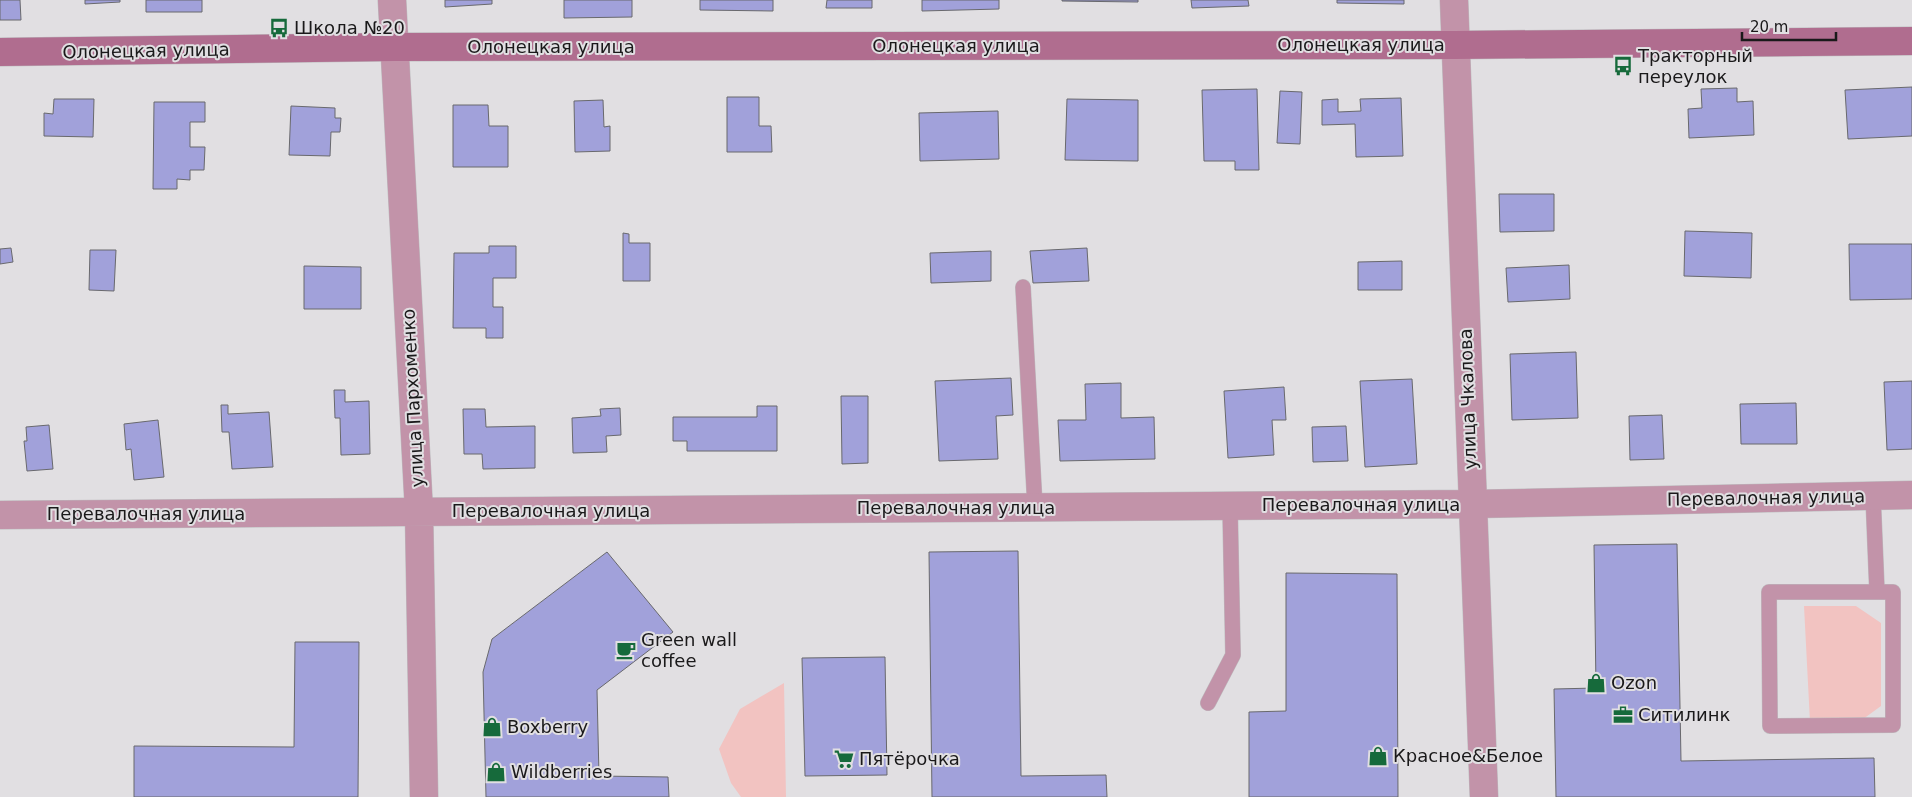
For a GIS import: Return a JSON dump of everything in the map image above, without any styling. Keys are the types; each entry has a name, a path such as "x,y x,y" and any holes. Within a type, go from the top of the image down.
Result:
{"main road":[{"name":"Олонецкая улица","path":"0,52 394,47 1454,45 1912,41"}],"street":[{"name":"улица Пархоменко","path":"392,0 419,512 424,797"},
{"name":"улица Чкалова","path":"1454,0 1454,45 1484,797"},
{"name":"Перевалочная улица","path":"0,515 1472,504 1912,495"}],"lane":[{"path":"1023,287 1035,507"},
{"path":"1873,496 1877,592"},
{"path":"1208,703 1233,655 1230,506"},
{"path":"1769,592 1877,592 1893,592 1893,725 1770,726 1769,592"}],"shaded area":[{"path":"1804,606 1856,606 1881,623 1881,706 1859,722 1810,722"},
{"path":"784,683 786,797 741,797 731,783 719,749 740,709"}],"building":[{"path":"0,0 20,0 21,20 0,20"},
{"path":"85,0 120,0 120,2 85,4"},
{"path":"146,0 202,0 202,12 146,12"},
{"path":"445,0 492,0 492,4 445,7"},
{"path":"564,0 632,0 632,17 564,18"},
{"path":"700,0 773,0 773,11 700,10"},
{"path":"827,0 872,0 872,8 826,8"},
{"path":"922,0 999,0 999,9 922,11"},
{"path":"1138,0 1138,2 1062,1"},
{"path":"1191,0 1248,0 1249,6 1192,8"},
{"path":"1337,0 1404,0 1404,4 1337,3"},
{"path":"1912,87 1912,136 1848,139 1845,90"},
{"path":"1737,88 1737,102 1753,101 1754,135 1689,138 1688,109 1702,108 1701,89"},
{"path":"1257,89 1259,170 1235,170 1235,161 1204,161 1202,90"},
{"path":"1280,91 1302,92 1300,144 1277,143"},
{"path":"727,97 759,97 759,126 771,126 772,152 727,152"},
{"path":"1401,98 1403,156 1356,157 1355,124 1322,125 1322,100 1338,99 1338,112 1361,111 1360,99"},
{"path":"54,99 94,99 93,137 44,136 44,113 53,114"},
{"path":"1067,99 1138,100 1138,161 1065,160"},
{"path":"603,100 604,127 610,126 610,151 575,152 574,101"},
{"path":"154,102 205,102 205,122 190,122 190,147 205,147 204,170 190,170 190,180 177,179 177,189 153,189"},
{"path":"453,105 488,105 489,126 508,126 508,167 453,167"},
{"path":"291,106 335,108 335,118 341,118 340,132 331,132 330,156 289,155"},
{"path":"998,111 999,159 920,161 919,113"},
{"path":"1499,194 1554,194 1554,231 1500,232"},
{"path":"1685,231 1752,233 1751,278 1684,276"},
{"path":"623,233 629,234 629,243 650,243 650,281 623,281"},
{"path":"1849,244 1912,244 1912,299 1850,300"},
{"path":"489,246 516,246 516,278 493,278 493,307 503,307 503,338 486,338 486,328 453,328 454,253 489,253"},
{"path":"11,248 13,262 0,264 0,249"},
{"path":"1087,248 1089,281 1033,283 1030,251"},
{"path":"90,250 116,250 114,291 89,290"},
{"path":"991,251 991,281 931,283 930,253"},
{"path":"1402,261 1402,290 1358,290 1358,262"},
{"path":"1569,265 1570,299 1508,302 1506,268"},
{"path":"304,266 361,267 361,309 304,309"},
{"path":"1576,352 1578,418 1512,420 1510,354"},
{"path":"1011,378 1013,415 996,416 998,459 939,461 935,381"},
{"path":"1412,379 1417,464 1365,467 1360,381"},
{"path":"1912,381 1912,449 1887,450 1884,382"},
{"path":"1121,383 1121,418 1154,417 1155,459 1060,461 1058,420 1086,420 1085,384"},
{"path":"1284,387 1286,420 1272,420 1274,455 1228,458 1224,391"},
{"path":"334,390 345,390 345,402 369,401 370,454 341,455 340,418 335,418"},
{"path":"841,396 868,396 868,463 842,464"},
{"path":"1796,403 1797,444 1741,444 1740,404"},
{"path":"221,405 228,405 228,414 269,412 273,467 232,469 229,432 222,432"},
{"path":"757,406 777,406 777,451 687,451 687,441 673,441 673,417 757,417"},
{"path":"620,408 621,435 606,436 607,452 573,453 572,418 601,416 600,409"},
{"path":"463,409 485,409 486,427 535,426 535,468 483,469 482,454 464,454"},
{"path":"1662,415 1664,459 1630,460 1629,416"},
{"path":"158,420 164,477 134,480 131,449 126,450 124,424"},
{"path":"49,425 53,469 27,471 24,441 27,441 26,427"},
{"path":"1346,426 1348,461 1313,462 1312,427"},
{"path":"1677,544 1681,761 1874,758 1875,797 1556,797 1554,689 1596,688 1594,545"},
{"path":"1018,551 1021,776 1106,775 1107,797 932,797 929,552"},
{"path":"607,552 673,632 597,690 599,776 668,777 669,797 486,797 483,672 492,639"},
{"path":"1286,573 1397,574 1398,797 1249,797 1249,712 1286,711"},
{"path":"295,642 359,642 358,797 134,797 134,746 294,747"},
{"path":"885,657 887,775 805,776 802,658"}],"place":[{"name":"Школа №20","path":"279,28"},
{"name":"Тракторный переулок","path":"1623,66"},
{"name":"Green wall coffee","path":"626,650"},
{"name":"Ozon","path":"1596,683"},
{"name":"Ситилинк","path":"1623,715"},
{"name":"Boxberry","path":"492,727"},
{"name":"Красное&Белое","path":"1378,756"},
{"name":"Пятёрочка","path":"844,759"},
{"name":"Wildberries","path":"496,772"}]}
